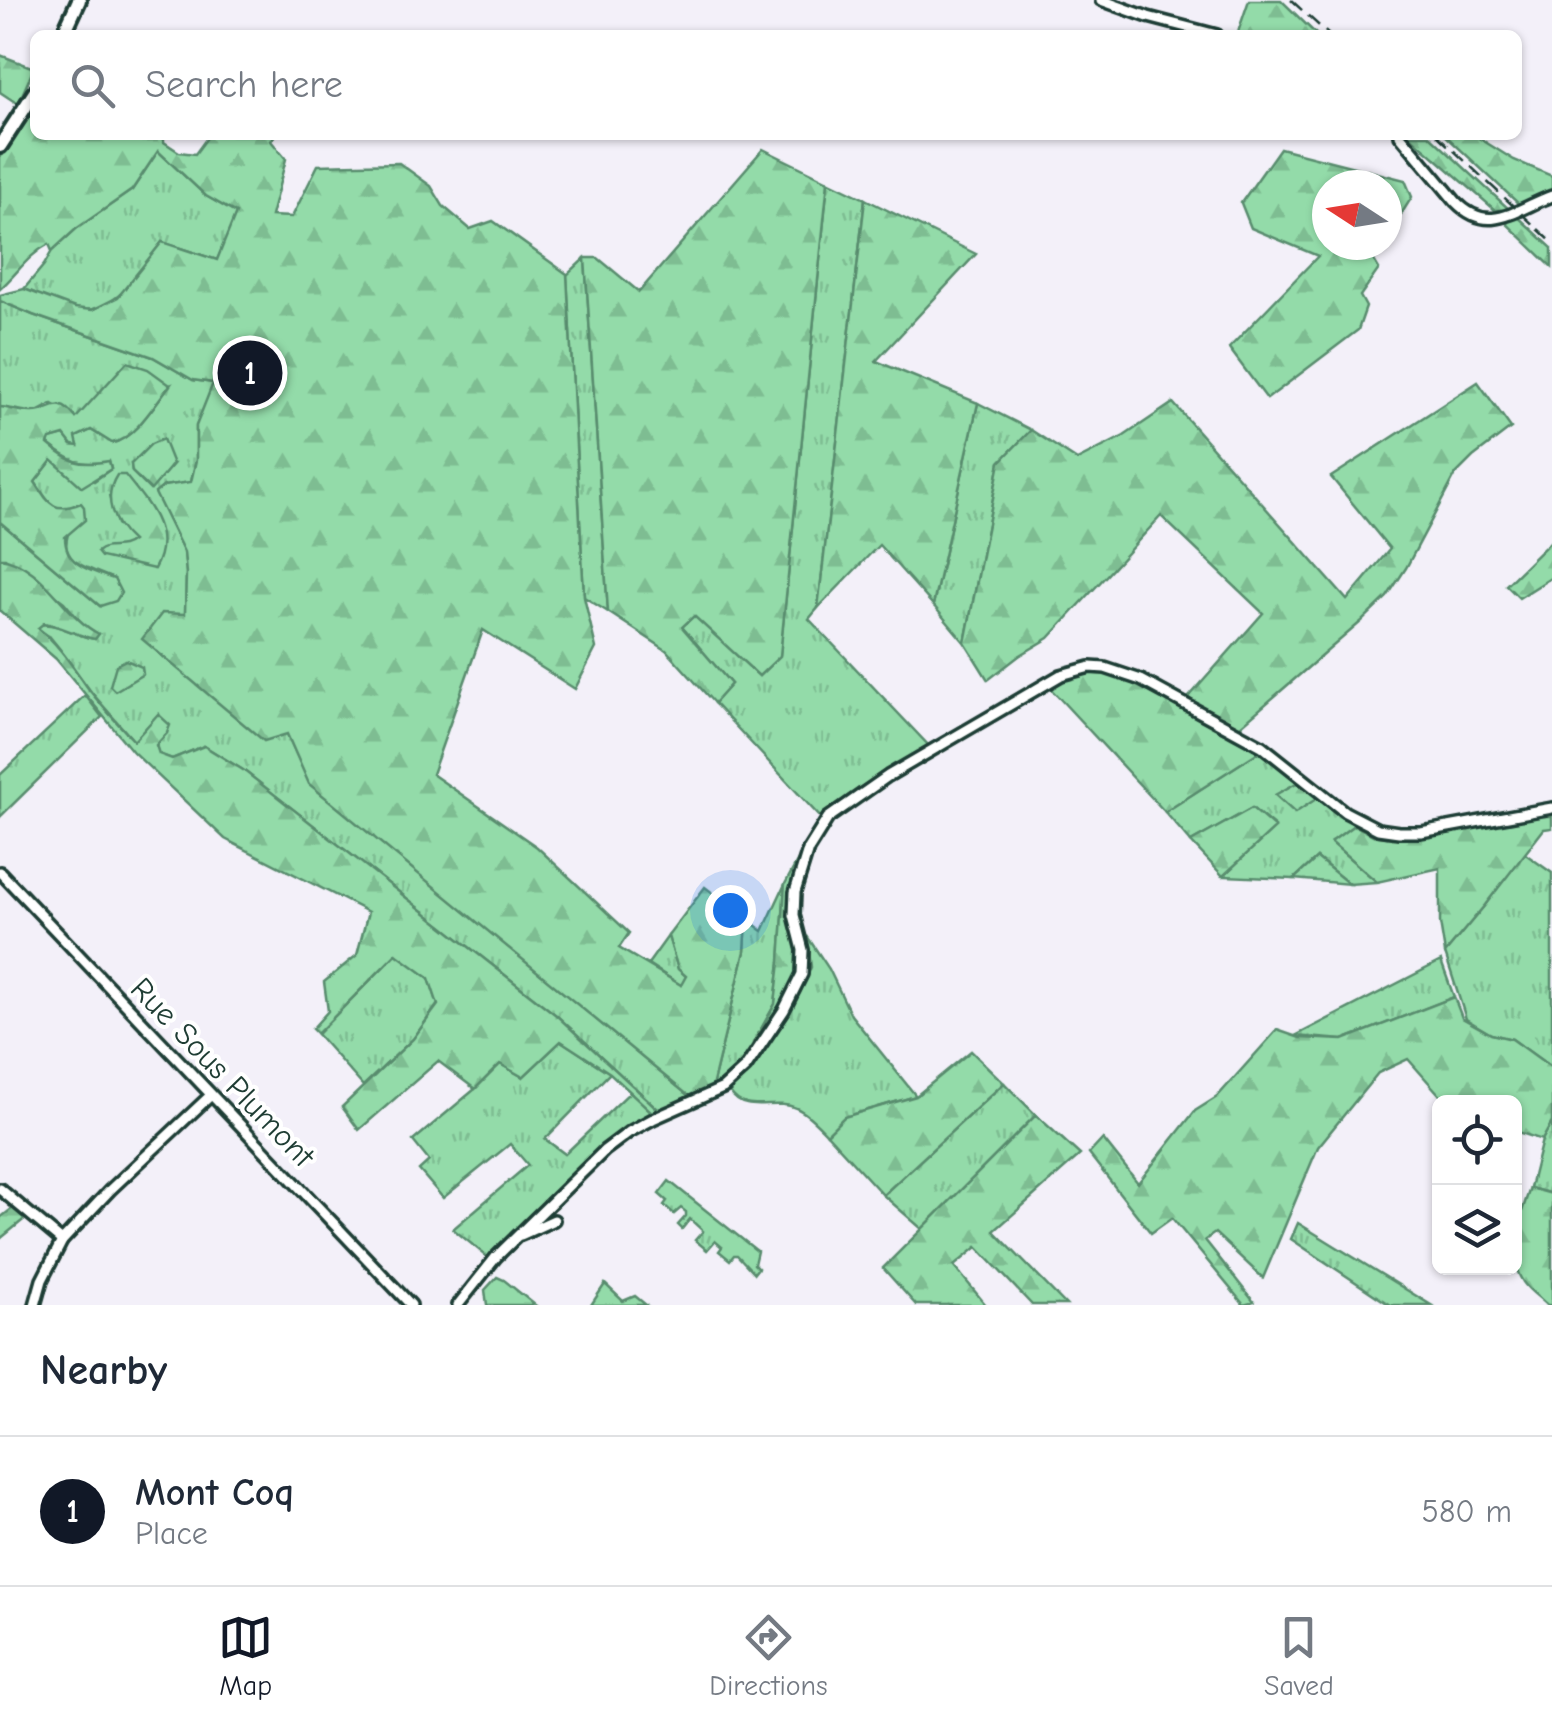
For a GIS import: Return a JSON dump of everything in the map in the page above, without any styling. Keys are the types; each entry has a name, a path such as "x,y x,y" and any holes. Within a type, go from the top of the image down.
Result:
{"main road":[{"path":"64,30 78,0"},
{"path":"0,146 30,100"}],"street":[{"path":"1101,0 1198,30"},
{"path":"1404,140 1463,210 1479,219 1494,220 1552,196"},
{"path":"458,1305 514,1239 622,1137 723,1088 746,1067 784,1010 802,974 803,950 794,915 795,892 808,850 828,818 888,776 1061,675 1090,667 1141,680 1262,746 1345,812 1378,829 1422,832 1552,808"},
{"name":"Rue Sous Plumont","path":"0,872 411,1305"},
{"path":"35,1305 42,1280 62,1241 110,1190 211,1096"},
{"path":"0,1189 62,1241"},
{"path":"514,1239 554,1220"}],"green space":[{"path":"1249,0 1281,0 1312,30 1239,30"},
{"path":"0,55 30,66 30,77 18,104 0,92"},
{"path":"30,111 30,140 164,140 179,152 195,154 205,140 272,140 286,159 271,216 292,217 318,165 399,163 431,186 443,206 470,229 493,221 567,274 584,597 596,648 575,689 483,630 432,774 537,847 629,933 619,948 681,985 686,976 678,969 668,936 705,887 747,919 745,951 712,1087 689,1096 309,784 287,734 264,741 142,639 162,613 185,614 184,552 155,493 164,486 191,482 196,460 196,426 213,383 193,380 153,357 33,315 0,301 0,295 24,289 75,308 92,310 118,297 162,242 217,260 236,213 206,196 158,151 132,190 52,251 49,244 42,248 0,289 0,155"},
{"path":"1415,140 1434,140 1510,210 1495,210"},
{"path":"1450,140 1482,140 1514,160 1552,176 1552,192 1521,206"},
{"path":"1280,148 1366,170 1312,170 1312,253 1251,228 1241,203"},
{"path":"763,149 828,181 780,656 759,676 694,616 682,627 731,684 714,703 666,650 608,612 585,258 598,258 639,292"},
{"path":"158,151 206,196 237,214 217,260 162,242 126,288 104,306 91,309 70,307 24,289 52,251 76,229 132,190"},
{"path":"1402,179 1405,180 1412,197 1402,213"},
{"path":"828,181 865,199 818,608 809,619 930,747 858,789 822,819 714,703 731,684 682,627 694,615 759,676 780,655"},
{"path":"865,199 976,254 876,361 978,403 933,605 879,545 818,608"},
{"path":"1515,214 1552,248 1552,267 1504,221"},
{"path":"585,258 608,612 584,597 567,275"},
{"path":"1314,260 1374,260 1379,269 1360,296 1366,307 1358,330 1267,399 1229,348"},
{"path":"0,301 153,357 193,380 214,383 196,426 196,460 191,482 164,486 156,493 184,552 185,615 287,734 310,784 689,1096 660,1111 556,1015 243,770 204,746 172,759 158,754 156,745 167,733 159,714 134,741 50,637 38,629 39,625 54,626 95,639 98,634 86,628 64,602 0,558 0,522 100,606 114,579 74,560 66,545 80,503 58,509 35,482 52,460 94,481 111,469 109,462 70,459 48,444 49,439 64,435 72,445 78,445 75,437 91,430 112,443 120,440 136,428 170,385 76,418 52,404 35,413 0,407","holes":["131,464 173,464 150,490 132,472","109,495 154,569 124,547 133,540 117,524"]},
{"path":"127,362 148,369 170,385 136,428 112,443 91,430 76,437 78,446 64,435 50,439 48,444 76,462 109,461 111,469 82,487 52,460 35,482 53,505 81,503 84,507 85,520 65,537 66,547 81,566 114,579 121,593 116,601 100,606 0,522 0,407 29,412 59,406 76,418"},
{"path":"1478,382 1511,428 1456,474 1387,597 1232,733 1260,751 1165,812 1049,687 1077,674 1105,671 1181,706 1263,613 1161,516 1049,638 988,680 965,643 1000,462 1031,430 1077,460 1124,436 1173,403 1347,600 1390,549 1331,477"},
{"path":"978,403 1031,430 1000,462 965,643 933,605"},
{"path":"163,439 173,464 151,490 132,472 131,464 151,444"},
{"path":"117,475 125,475 156,519 162,543 154,569 101,557 97,552 132,541 120,527 110,502"},
{"path":"1552,540 1552,577 1519,598 1506,585"},
{"path":"0,558 29,570 99,634 95,639 44,623 38,628 134,741 158,714 170,725 156,745 159,754 172,759 204,746 243,770 556,1015 660,1111 654,1114 610,1073 561,1041 523,1077 500,1064 475,1089 438,1061 359,1130 342,1107 413,1039 438,1005 429,978 396,954 317,1034 312,1029 328,1011 324,982 357,955 368,912 225,839 133,752 56,659 0,611"},
{"path":"126,660 142,667 143,674 115,691 110,686 116,665"},
{"path":"85,695 102,717 0,817 0,775"},
{"path":"1260,751 1300,781 1295,812 1319,797 1354,825 1331,842 1377,882 1349,884 1317,858 1294,879 1223,876 1275,827 1252,808 1191,842 1165,812"},
{"path":"1300,781 1319,797 1295,813 1275,795"},
{"path":"1252,808 1275,828 1223,876 1191,842"},
{"path":"1552,812 1552,828 1544,829 1445,953 1440,923 1440,868 1377,882 1331,842 1354,825 1373,835 1393,838"},
{"path":"1524,853 1552,873 1552,1068 1512,1039 1491,1034 1466,1019 1445,953"},
{"path":"799,858 790,888 790,905 801,969 755,1046 775,1004 785,884"},
{"path":"1317,858 1349,884 1294,879"},
{"path":"785,884 775,1004 753,1043 755,1046 736,1070 712,1087 745,951 747,919 763,931"},
{"path":"668,936 678,969 686,976 682,986 648,964"},
{"path":"807,936 829,969 851,1015 916,1096 844,1117 827,1134 796,1108 752,1105 730,1092 770,1042 800,993 811,967"},
{"path":"397,953 429,978 438,1004 413,1039 363,1086 317,1034"},
{"path":"1441,961 1454,997 1343,1040 1295,1036"},
{"path":"1454,997 1462,1018 1491,1034 1512,1039 1552,1068 1552,1122 1542,1140 1522,1133 1522,1095 1440,1095 1408,1059 1378,1073 1318,1147 1263,1278 1215,1233 1205,1240 1254,1302 1244,1305 1172,1218 1151,1233 1089,1154 1103,1139 1138,1183 1195,1111 1217,1097 1277,1030 1300,1038 1343,1040"},
{"path":"561,1041 610,1073 545,1139 565,1154 631,1091 654,1114 586,1161 490,1259 453,1229 528,1165 510,1144 443,1198 419,1170 429,1161 413,1141 500,1064 523,1077"},
{"path":"971,1051 1004,1083 883,1195 827,1134 844,1117 916,1096"},
{"path":"1004,1083 1036,1115 922,1229 883,1195"},
{"path":"1036,1115 1080,1155 994,1231 1066,1305 1032,1305 977,1247 954,1266 986,1305 916,1305 883,1268"},
{"path":"1552,1122 1552,1194 1530,1188 1542,1140"},
{"path":"669,1181 757,1251 754,1264 758,1268 754,1273 737,1255 730,1260 719,1251 722,1247 715,1241 707,1250 695,1240 703,1231 690,1219 682,1229 678,1225 686,1212 681,1208 674,1214 659,1194"},
{"path":"1530,1188 1552,1194 1552,1305 1525,1285 1519,1275 1522,1211"},
{"path":"14,1207 27,1217 0,1239 0,1218"},
{"path":"1298,1223 1431,1305 1390,1305 1291,1239"},
{"path":"497,1277 535,1305 487,1305 485,1290"},
{"path":"605,1284 623,1301 635,1296 646,1305 591,1305"}],"railway":[{"path":"1291,0 1324,30"},
{"path":"1442,140 1552,242"}],"place":[{"name":"Mont Coq","path":"250,373"}]}
